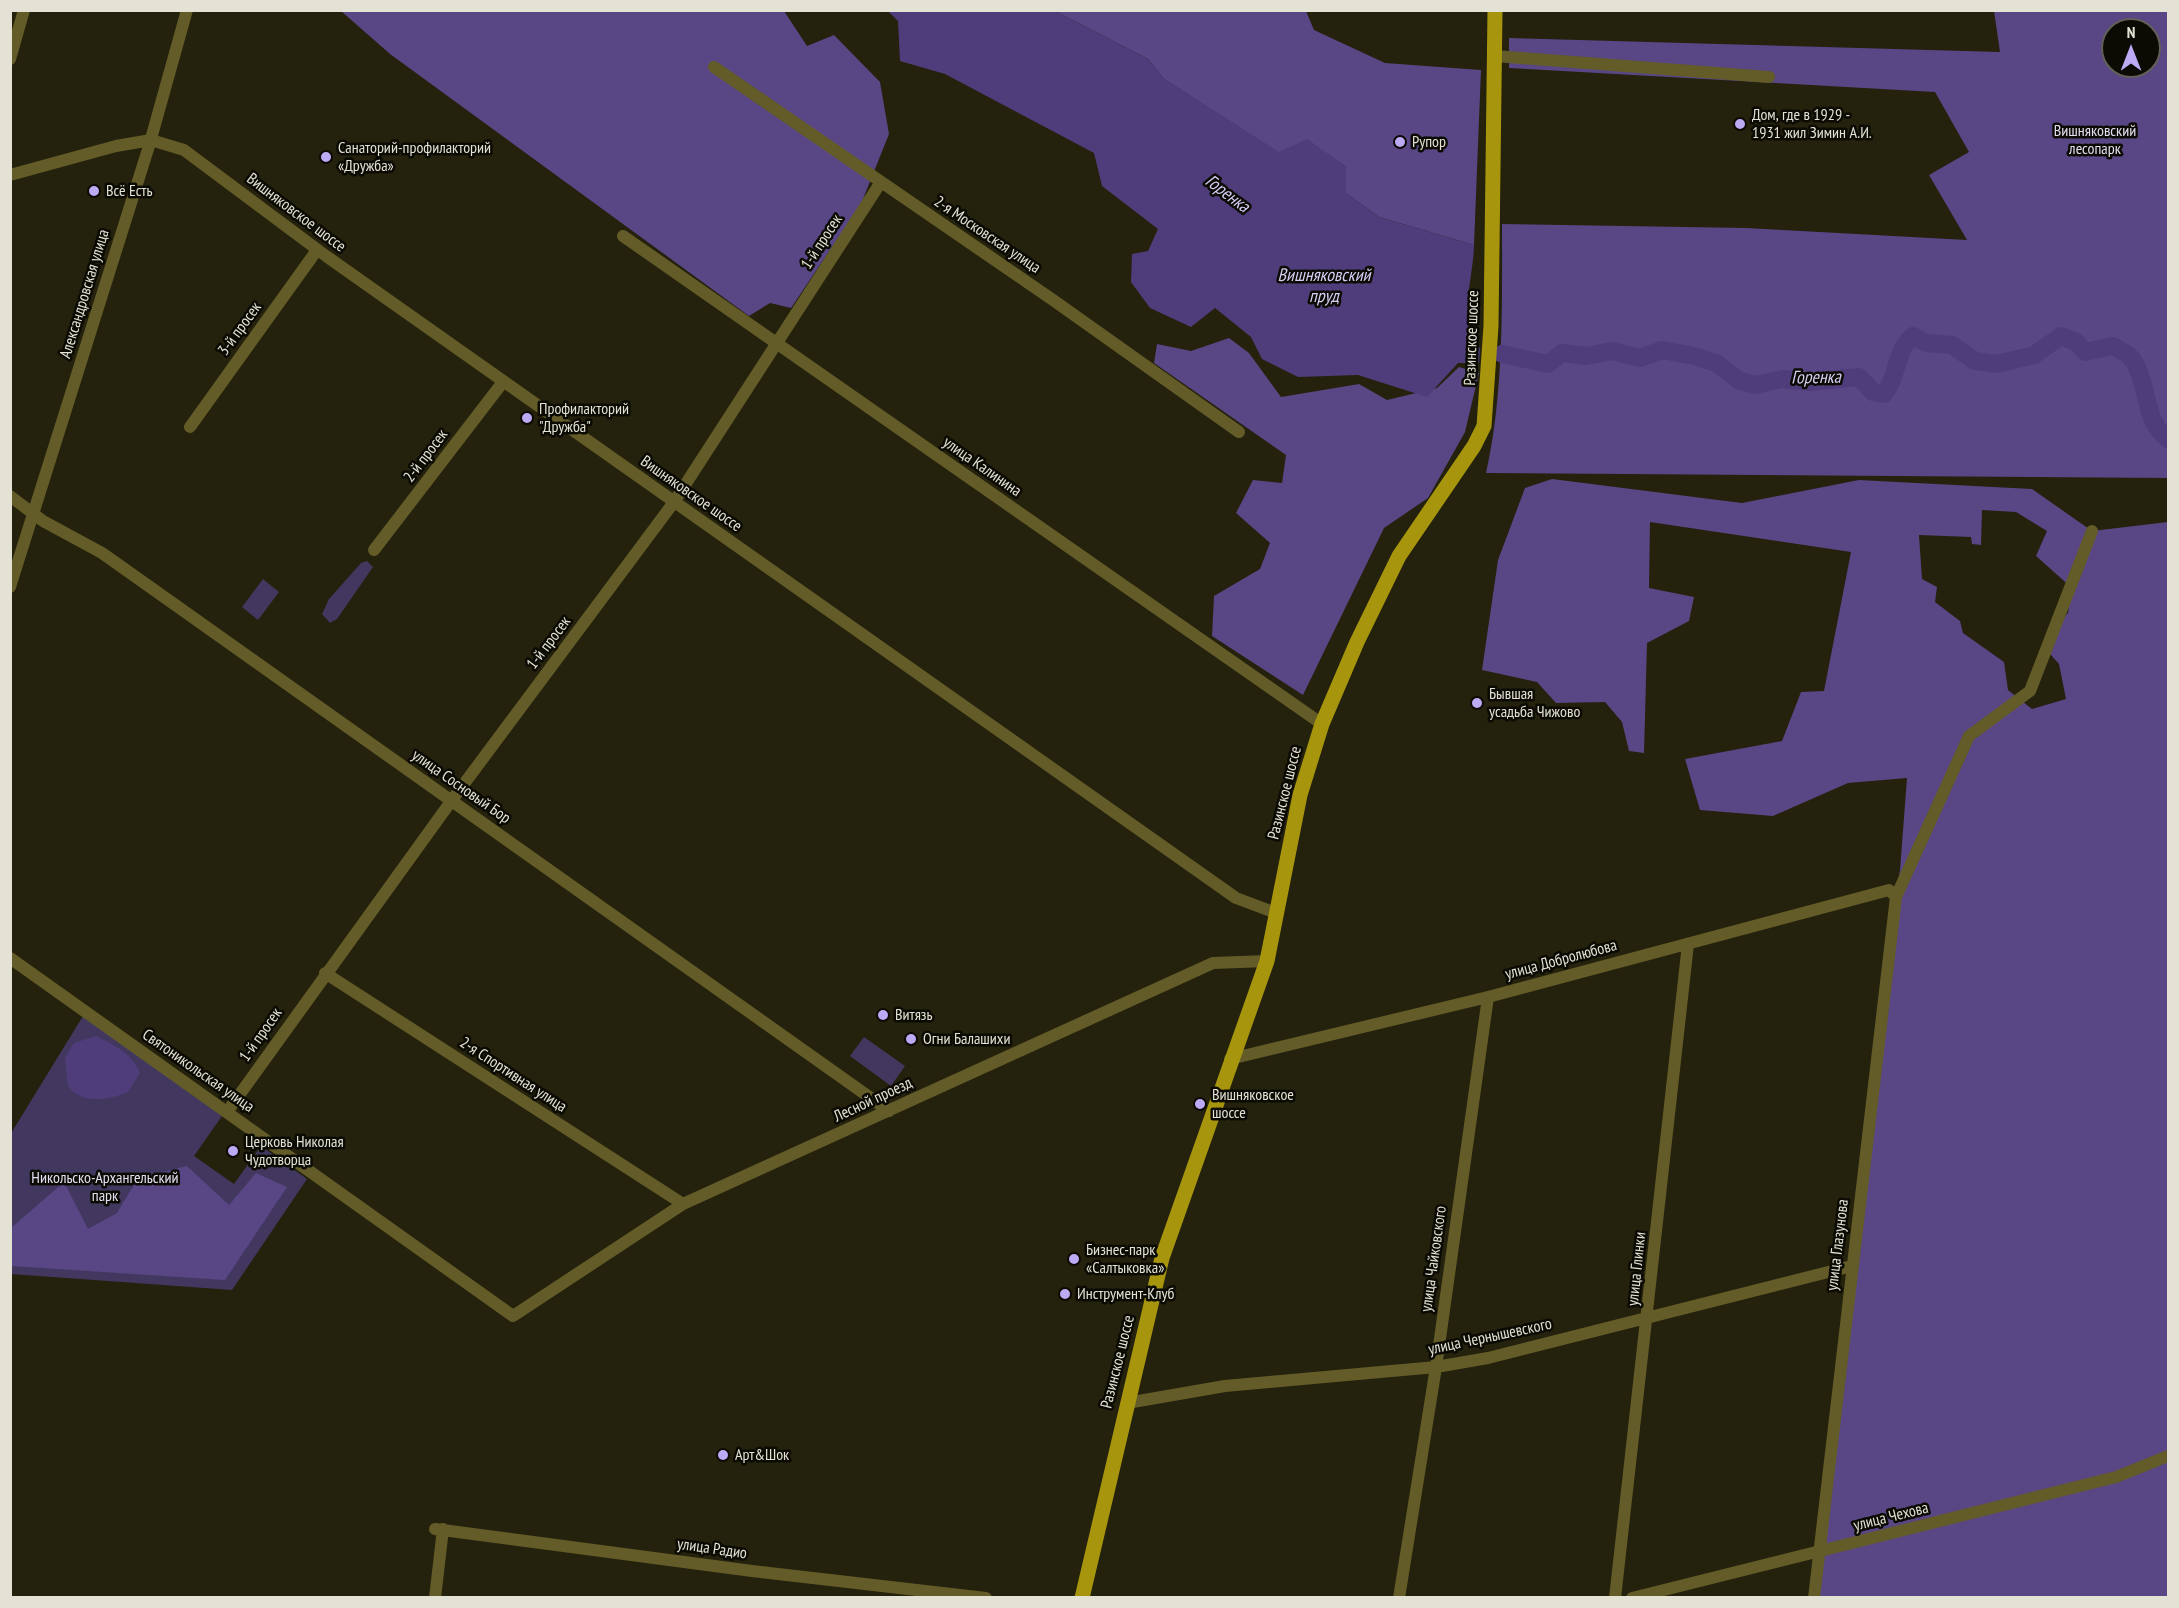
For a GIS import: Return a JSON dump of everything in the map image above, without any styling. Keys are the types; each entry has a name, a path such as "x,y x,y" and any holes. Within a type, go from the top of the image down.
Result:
{"main road":[{"name":"Разинское шоссе","path":"1082,1598 1162,1258 1230,1059 1267,961 1300,795 1322,724 1357,642 1399,556 1474,446 1484,426 1491,326 1495,10"}],"street":[{"path":"10,58 24,10"},
{"name":"Александровская улица","path":"10,587 151,140 188,10"},
{"path":"1495,56 1769,77"},
{"name":"2-я Московская улица","path":"714,67 1239,432"},
{"name":"Вишняковское шоссе","path":"10,175 116,146 151,140 184,150 317,250 1236,898 1276,913"},
{"name":"1-й просек","path":"227,1112 452,800 674,502 881,182"},
{"name":"улица Калинина","path":"623,236 1322,724"},
{"name":"3-й просек","path":"190,427 317,250"},
{"name":"2-й просек","path":"374,550 503,382"},
{"name":"улица Сосновый Бор","path":"10,496 33,514 102,553 889,1110"},
{"name":"улица Глазунова","path":"1814,1598 1896,897 1969,736 2030,691 2092,531"},
{"name":"улица Добролюбова","path":"1230,1059 1488,997 1889,890 1896,897"},
{"name":"улица Глинки","path":"1615,1598 1688,944"},
{"name":"Святоникольская улица","path":"10,958 513,1316"},
{"name":"Лесной проезд","path":"513,1316 683,1204 1213,963 1267,961"},
{"name":"2-я Спортивная улица","path":"326,973 683,1204"},
{"name":"улица Чайковского","path":"1399,1598 1436,1367 1488,997"},
{"name":"улица Чернышевского","path":"1127,1403 1225,1386 1436,1367 1488,1358 1852,1266"},
{"name":"улица Чехова","path":"1632,1598 2116,1477 2169,1456"},
{"name":"улица Радио","path":"435,1598 439,1529 740,1569 986,1598"}],"green space":[{"path":"341,11 784,11 807,46 834,35 880,82 889,134 861,204 791,308 770,303 749,316 390,54"},
{"path":"1055,11 1306,11 1314,30 1385,63 1481,70 1474,245 1379,217 1346,193 1346,167 1307,140 1279,153 1164,79 1148,59"},
{"name":"Вишняковский лесопарк","path":"1994,11 2168,11 2168,478 1486,473 1499,381 1502,224 1746,228 1967,240 1929,175 1969,152 1935,92 1509,68 1509,38 2000,52"},
{"path":"1229,338 1249,353 1281,397 1359,384 1387,400 1437,388 1459,367 1479,373 1465,432 1428,498 1384,528 1303,695 1212,636 1214,596 1260,569 1270,543 1236,513 1253,480 1282,483 1286,455 1154,363 1157,344 1191,351"},
{"path":"1552,479 1742,503 1859,480 2032,489 2092,531 2168,522 2168,1597 1815,1597 1889,932 1900,870 1907,778 1848,783 1773,816 1700,810 1685,759 1782,741 1801,692 1824,691 1851,552 1650,522 1649,588 1694,597 1689,621 1647,643 1644,753 1629,751 1622,722 1605,702 1556,703 1537,682 1482,670 1498,560 1525,488","holes":["1982,510 2016,512 2047,531 2036,556 2072,588 2068,613 2057,624 2050,654 2059,664 2066,699 2032,709 2008,690 2004,662 1963,633 1960,621 1935,602 1937,587 1922,579 1919,535 1971,537 1972,544 1981,545"]},
{"path":"367,561 373,567 337,619 330,623 322,614 329,599 361,563"},
{"path":"263,579 279,592 258,620 242,607"},
{"name":"Никольско-Архангельский парк","path":"83,1016 222,1116 194,1156 234,1184 261,1146 307,1179 232,1290 11,1274 10,1135"},
{"path":"864,1037 905,1066 891,1086 850,1056"},
{"path":"187,1166 229,1205 256,1173 287,1187 225,1280 11,1266 11,1228 64,1182 88,1229 117,1213 138,1178"}],"water":[{"name":"Вишняковский пруд","path":"888,11 1055,11 1148,59 1164,79 1279,152 1307,139 1346,167 1346,193 1379,217 1474,245 1468,315 1473,339 1480,348 1479,363 1458,363 1427,397 1358,375 1298,377 1262,359 1251,337 1215,308 1191,327 1150,308 1131,282 1132,254 1148,251 1158,229 1102,186 1094,153 945,74 900,61 898,21"},
{"path":"96,1036 122,1050 140,1073 128,1092 96,1099 81,1096 68,1086 65,1058 74,1043"}],"waterway":[{"name":"Горенка","path":"1502,354 1548,364 1562,353 1586,356 1612,351 1640,358 1662,350 1716,363 1740,381 1755,385 1783,379 1809,382 1859,377 1873,392 1884,394 1892,380 1903,349 1913,336 1926,343 1952,345 1975,361 1997,364 2034,355 2061,336 2076,342 2085,352 2112,346 2130,357 2142,379 2154,422 2168,439"}],"place":[{"name":"Дом, где в 1929 - 1931 жил Зимин А.И.","path":"1740,124"},
{"name":"Рупор","path":"1400,142"},
{"name":"Санаторий-профилакторий «Дружба»","path":"326,157"},
{"name":"Всё Есть","path":"94,191"},
{"name":"Профилакторий \"Дружба\"","path":"527,418"},
{"name":"Бывшая усадьба Чижово","path":"1477,703"},
{"name":"Витязь","path":"883,1015"},
{"name":"Огни Балашихи","path":"911,1039"},
{"name":"Вишняковское шоссе","path":"1200,1104"},
{"name":"Церковь Николая Чудотворца","path":"233,1151"},
{"name":"Бизнес-парк «Салтыковка»","path":"1074,1259"},
{"name":"Инструмент-Клуб","path":"1065,1294"},
{"name":"Арт&Шок","path":"723,1455"}]}
